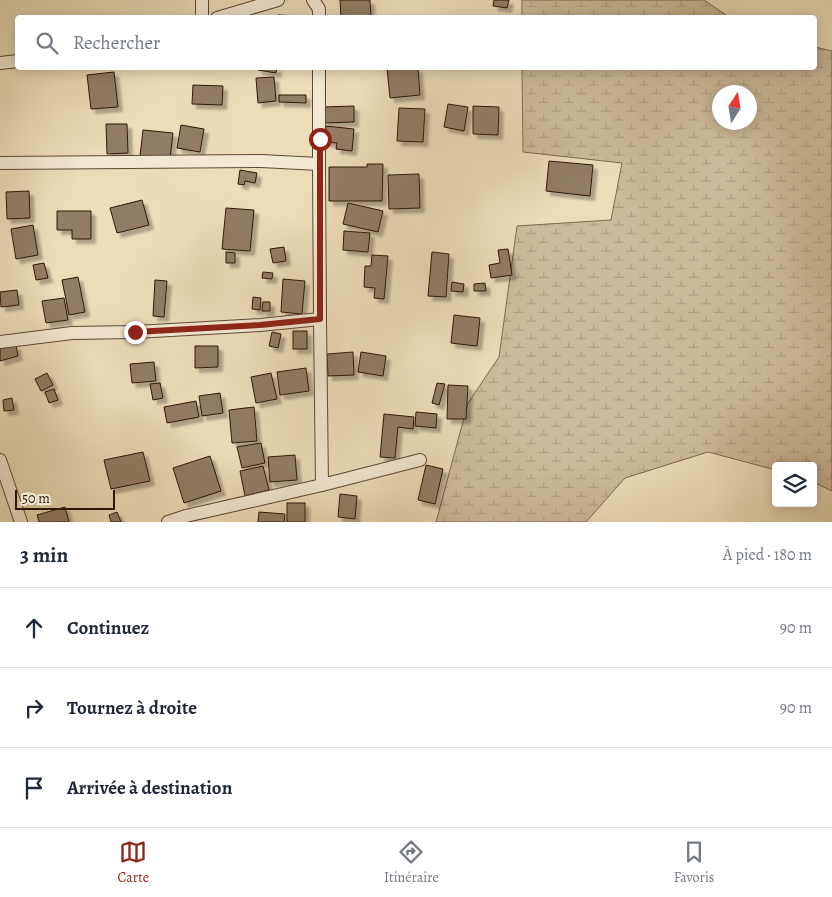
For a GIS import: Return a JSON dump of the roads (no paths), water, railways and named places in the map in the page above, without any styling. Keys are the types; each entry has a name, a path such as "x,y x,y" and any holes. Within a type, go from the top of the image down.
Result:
{"street":[{"path":"202,0 202,15"},
{"path":"227,15 278,0"},
{"path":"312,0 319,9 319,15"},
{"path":"0,63 15,61"},
{"path":"320,70 322,485"},
{"path":"0,163 261,161 319,164"},
{"path":"0,342 72,333 135,332 260,325 320,319"},
{"path":"0,460 21,522"},
{"path":"168,522 186,516 322,485 420,460"}]}
